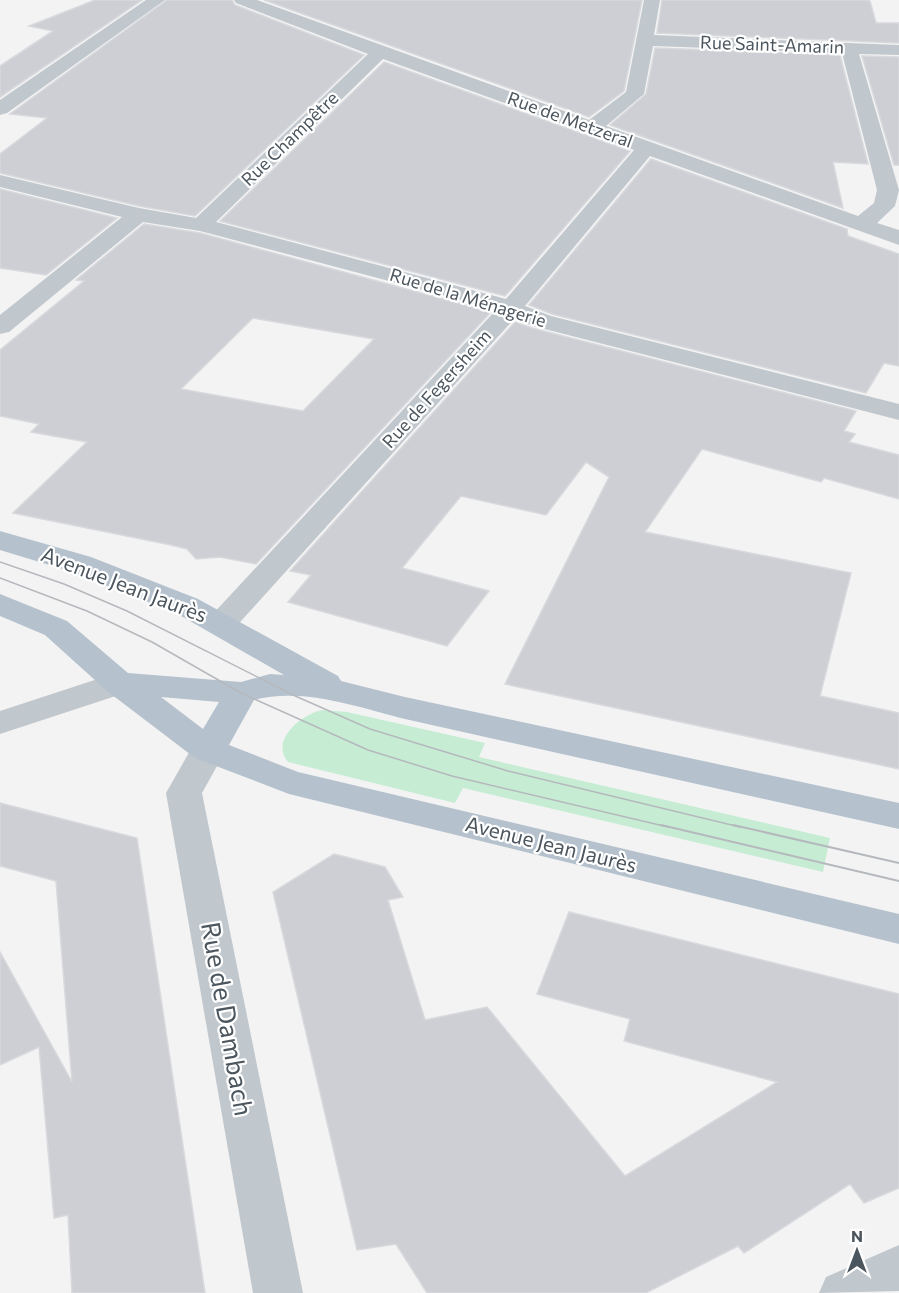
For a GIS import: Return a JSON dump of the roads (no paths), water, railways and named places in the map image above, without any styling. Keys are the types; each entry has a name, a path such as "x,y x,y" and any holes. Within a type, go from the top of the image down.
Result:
{"main road":[{"name":"Avenue Jean Jaurès","path":"0,540 80,564 187,606 338,691"},
{"name":"Avenue Jean Jaurès","path":"0,604 56,628 119,683 208,750 288,782 899,929"},
{"name":"Avenue Jean Jaurès","path":"119,683 241,693 270,685 338,691 899,816"},
{"path":"208,750 241,693"}],"street":[{"path":"0,109 157,0"},
{"name":"Rue de Metzeral","path":"242,0 380,52 899,238"},
{"path":"593,127 635,94 652,0"},
{"name":"Rue Saint-Amarin","path":"644,40 899,50"},
{"path":"849,48 888,190 884,206 861,225"},
{"name":"Rue Champêtre","path":"201,225 380,52"},
{"name":"Rue de Fegersheim","path":"222,624 510,309 646,148"},
{"name":"Rue de la Ménagerie","path":"0,181 139,215 201,225 485,299 542,321 899,412"},
{"path":"0,327 139,215"},
{"path":"0,723 119,683"},
{"name":"Rue de Dambach","path":"208,750 184,793 278,1293"},
{"path":"844,1293 899,1267"}],"tram line":[{"path":"0,562 64,584 127,611 293,695 370,729 508,771 740,827"},
{"path":"0,578 87,611 152,642 241,693 368,750 452,776 668,827"},
{"path":"661,825 899,881"},
{"path":"733,825 899,863"}]}
